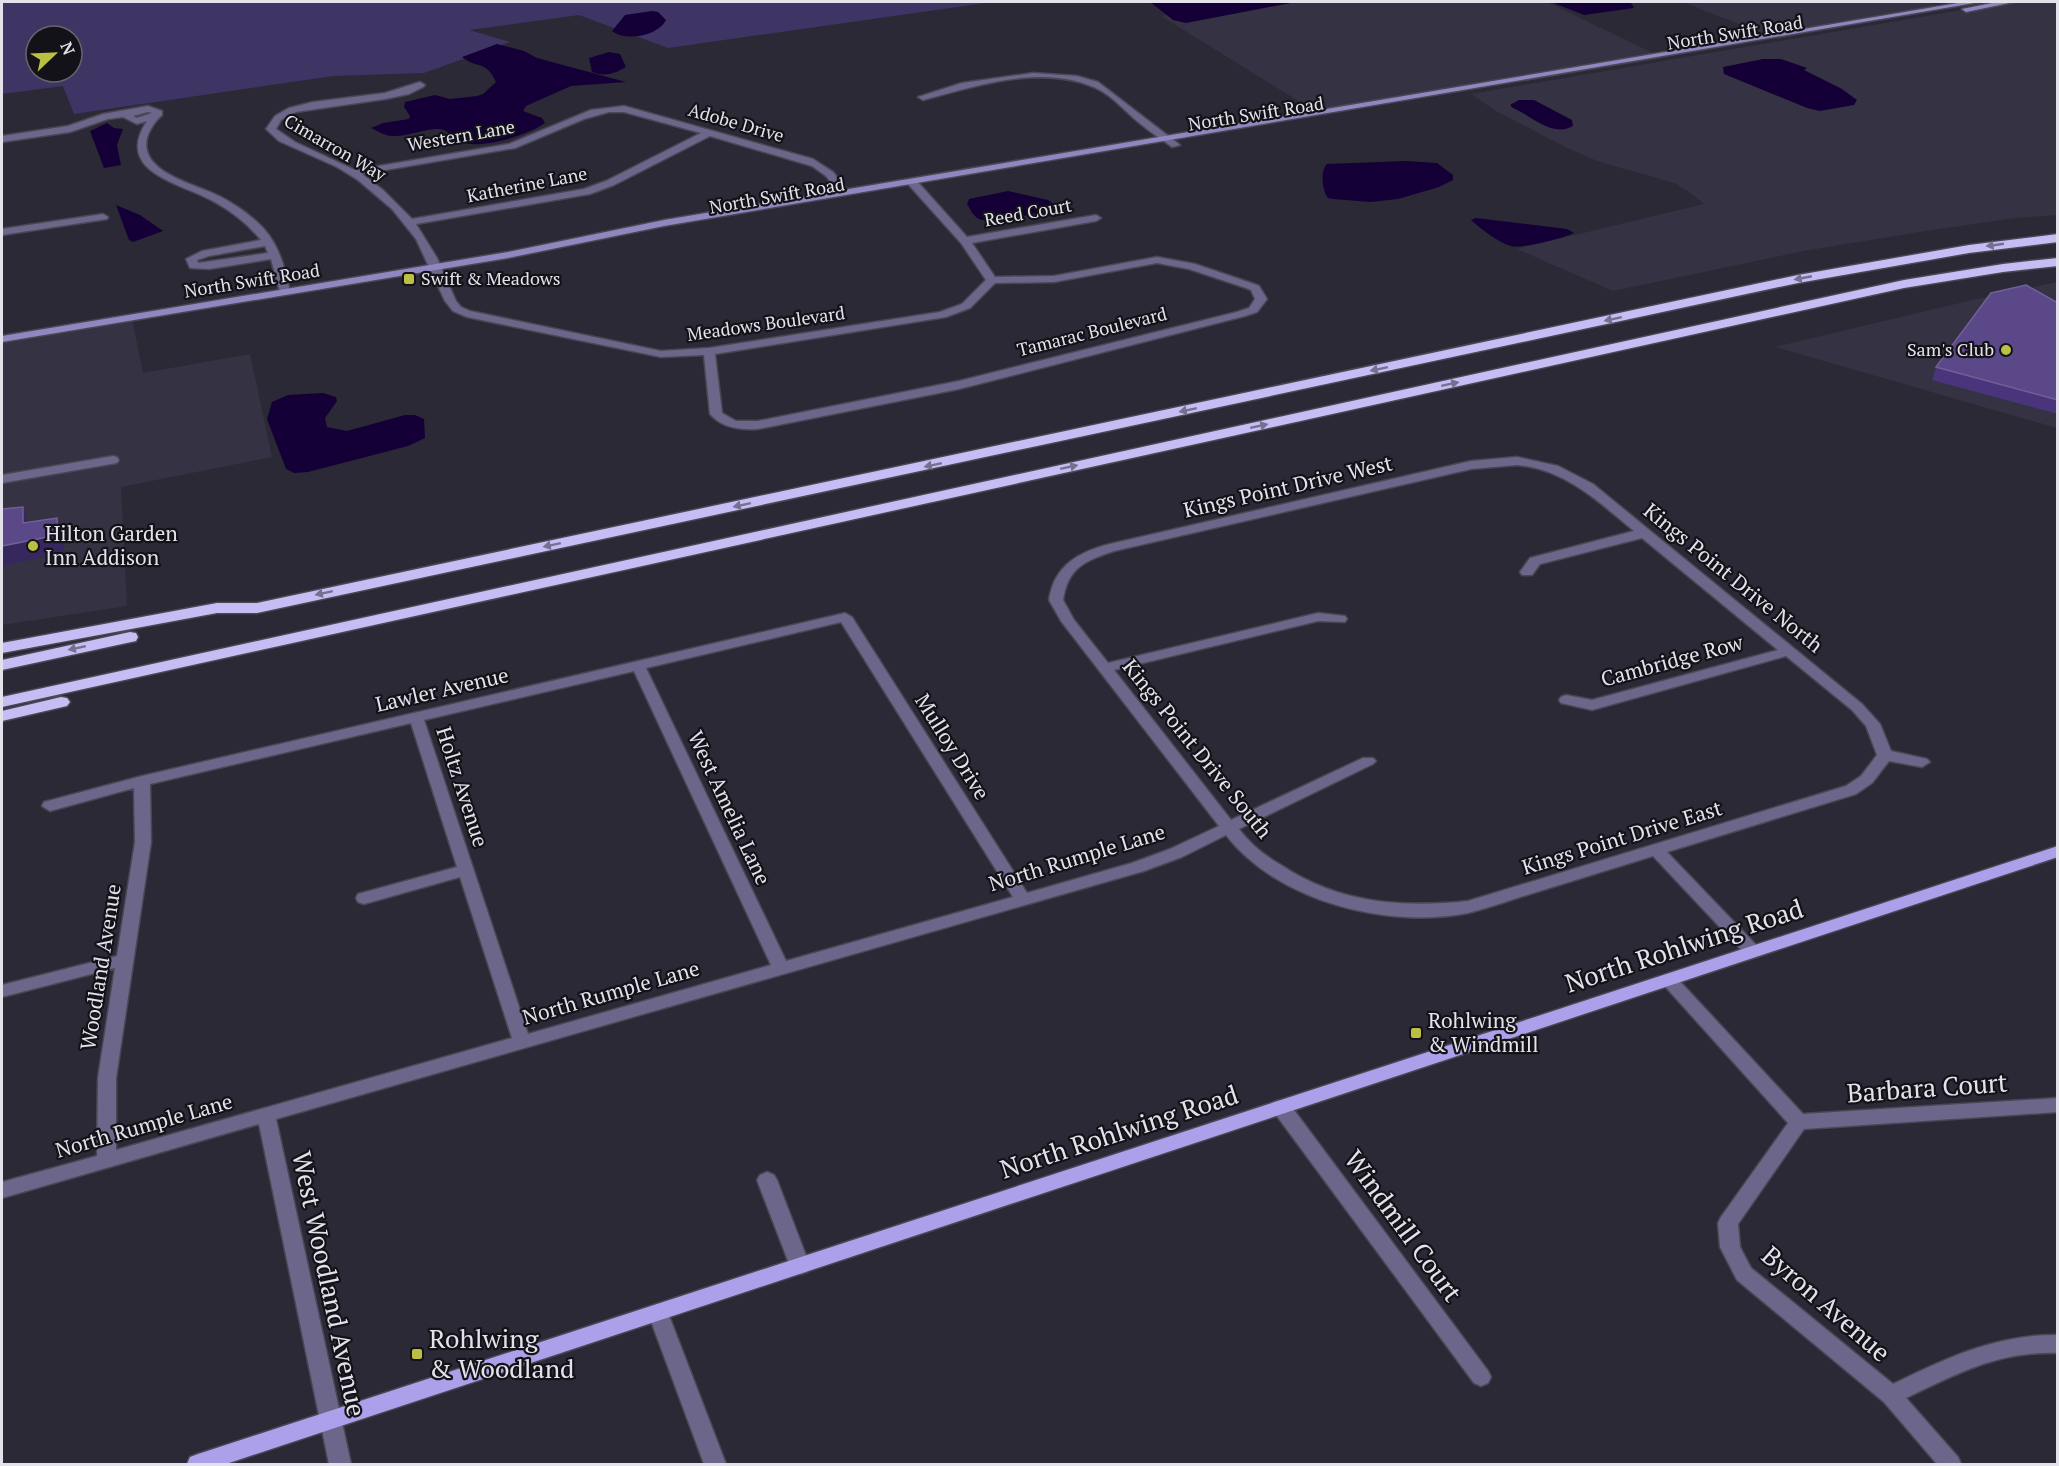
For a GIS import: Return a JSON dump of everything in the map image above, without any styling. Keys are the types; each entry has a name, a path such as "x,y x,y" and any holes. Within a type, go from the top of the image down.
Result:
{"highway":[{"path":"2,665 257,608 1798,279 1969,249 2056,238"},
{"path":"2,702 1904,284 2003,268 2058,262"},
{"path":"1689,332 1973,281 2058,271"},
{"path":"2,716 559,584 636,562"},
{"path":"2,648 217,608 257,608"}],"main road":[{"name":"North Rohlwing Road","path":"198,1464 2058,851"}],"street":[{"name":"North Swift Road","path":"508,255 522,256 915,185 1976,2"},
{"name":"North Swift Road","path":"1172,141 2010,2"},
{"path":"923,97 960,86 1025,76 1074,77 1095,84 1159,134 1172,141"},
{"name":"Cimarron Way","path":"420,85 412,91 382,98 300,108 279,116 272,123 271,129 274,134 354,173 383,194 411,222 436,267"},
{"name":"Western Lane","path":"354,173 510,146 604,108"},
{"name":"Adobe Drive","path":"604,108 624,109 821,165 831,173 845,193"},
{"path":"2,139 70,129 106,116 153,109 158,113 145,127 140,140 140,150 147,163 165,175 216,198 252,224 274,248 285,292"},
{"name":"Katherine Lane","path":"411,222 586,192 610,183 709,133"},
{"name":"North Swift Road","path":"2,339 508,255 664,223 845,193 915,185"},
{"path":"915,185 965,241 992,280"},
{"path":"2,232 103,217"},
{"name":"Reed Court","path":"965,241 1096,218"},
{"path":"268,242 206,253 191,259 194,266 209,266 275,255"},
{"name":"Tamarac Boulevard","path":"709,351 716,414 722,421 738,426 758,425 959,385 1241,314 1253,310 1261,299 1255,288 1170,261 1143,262 1046,280 992,280"},
{"name":"Meadows Boulevard","path":"436,267 452,302 457,309 467,314 653,352 678,354 942,315 966,306 992,280"},
{"name":"Kings Point Drive North","path":"1517,461 1537,456 1568,474 1789,651 1866,715 1879,736 1882,761"},
{"path":"2,479 113,460"},
{"name":"Kings Point Drive West","path":"1060,571 1087,556 1110,548 1471,465 1517,461"},
{"path":"1527,572 1535,561 1644,533"},
{"name":"Kings Point Drive South","path":"1060,571 1056,600 1060,607 1229,828 1252,853 1280,874 1321,894 1366,907"},
{"name":"Lawler Avenue","path":"50,806 142,781 845,617"},
{"name":"Mulloy Drive","path":"845,617 1023,899"},
{"path":"1105,668 1318,617 1340,619"},
{"name":"Cambridge Row","path":"1566,700 1592,705 1789,651"},
{"name":"West Amelia Lane","path":"638,665 782,968"},
{"name":"Holtz Avenue","path":"416,717 522,1042"},
{"name":"North Rumple Lane","path":"2,1190 1138,867 1176,853 1368,761"},
{"path":"1882,761 1922,762"},
{"name":"Kings Point Drive East","path":"1366,907 1387,911 1431,912 1468,907 1851,790 1868,781 1882,761"},
{"name":"Woodland Avenue","path":"106,1160 107,1078 143,842 142,781"},
{"path":"1656,850 1753,952"},
{"name":"Holtz Avenue","path":"364,898 466,870"},
{"path":"2,991 124,960"},
{"path":"1669,980 1799,1122"},
{"name":"Barbara Court","path":"1799,1122 2058,1105"},
{"name":"Windmill Court","path":"1281,1107 1480,1377"},
{"name":"West Woodland Avenue","path":"266,1115 340,1464"},
{"name":"Byron Avenue","path":"1799,1122 1728,1223 1730,1247 1744,1274 1891,1395 1950,1464"},
{"path":"767,1180 800,1266"},
{"path":"657,1313 715,1464"},
{"path":"1891,1395 1987,1351 2021,1344 2058,1344"}],"shaded area":[{"path":"2,2 992,2 668,48 579,15 469,30 510,42 424,73 333,76 74,114 63,86 2,94"},
{"path":"1150,2 1296,2 1186,23 1173,20"},
{"path":"1271,2 1547,2 1663,58 1321,115 1161,16"},
{"path":"1551,2 1635,2 1631,3 1634,8 1584,15"},
{"path":"1683,2 1929,2 1946,9 1777,39"},
{"path":"2008,2 2057,2 2057,215 2015,218 1804,251 1613,291 1517,249 1704,204 1674,183 1597,161 1567,148 1496,111 1471,94"},
{"path":"658,12 666,20 656,30 633,37 612,31 625,15"},
{"path":"497,44 524,51 537,58 626,82 571,86 526,106 523,111 542,118 545,123 528,132 492,143 461,142 442,129 392,136 371,128 383,123 409,119 410,116 404,107 405,102 435,95 450,99 483,94 496,82 489,70 462,57"},
{"path":"609,52 620,54 626,67 609,74 592,72 589,58"},
{"path":"1763,59 1781,59 1807,68 1804,70 1842,89 1857,100 1854,105 1820,111 1807,108 1724,74 1723,67"},
{"path":"1519,100 1534,100 1572,120 1573,126 1565,129 1550,128 1510,105"},
{"path":"107,123 114,128 123,129 117,145 121,165 104,168 90,131"},
{"path":"1406,161 1437,163 1453,175 1453,180 1439,187 1398,199 1370,202 1333,199 1326,195 1323,176 1327,164"},
{"path":"1008,191 1048,200 1056,206 1018,217 986,220 975,216 967,204 969,199"},
{"path":"116,205 140,215 163,231 133,242 129,240"},
{"path":"1476,218 1567,229 1574,233 1542,243 1516,247 1490,235 1471,220"},
{"path":"2057,282 2057,428 1775,347 1968,301"},
{"path":"132,319 143,373 250,354 272,457 121,487 127,606 2,625 2,342"},
{"path":"323,393 336,397 337,401 325,418 327,427 347,431 405,415 415,415 424,419 425,438 408,446 308,472 294,473 286,469 267,419 272,402 288,395"}],"building":[{"name":"Sam's Club","path":"2026,285 2058,303 2058,400 1936,367 1991,293"},
{"path":"23,507 23,523 57,518 58,533 2,546 2,509"}],"place":[{"name":"Swift & Meadows","path":"409,279"},
{"name":"Sam's Club","path":"2006,350"},
{"name":"Hilton Garden Inn Addison","path":"33,546"},
{"name":"Rohlwing & Windmill","path":"1416,1033"},
{"name":"Rohlwing & Woodland","path":"417,1354"}]}
